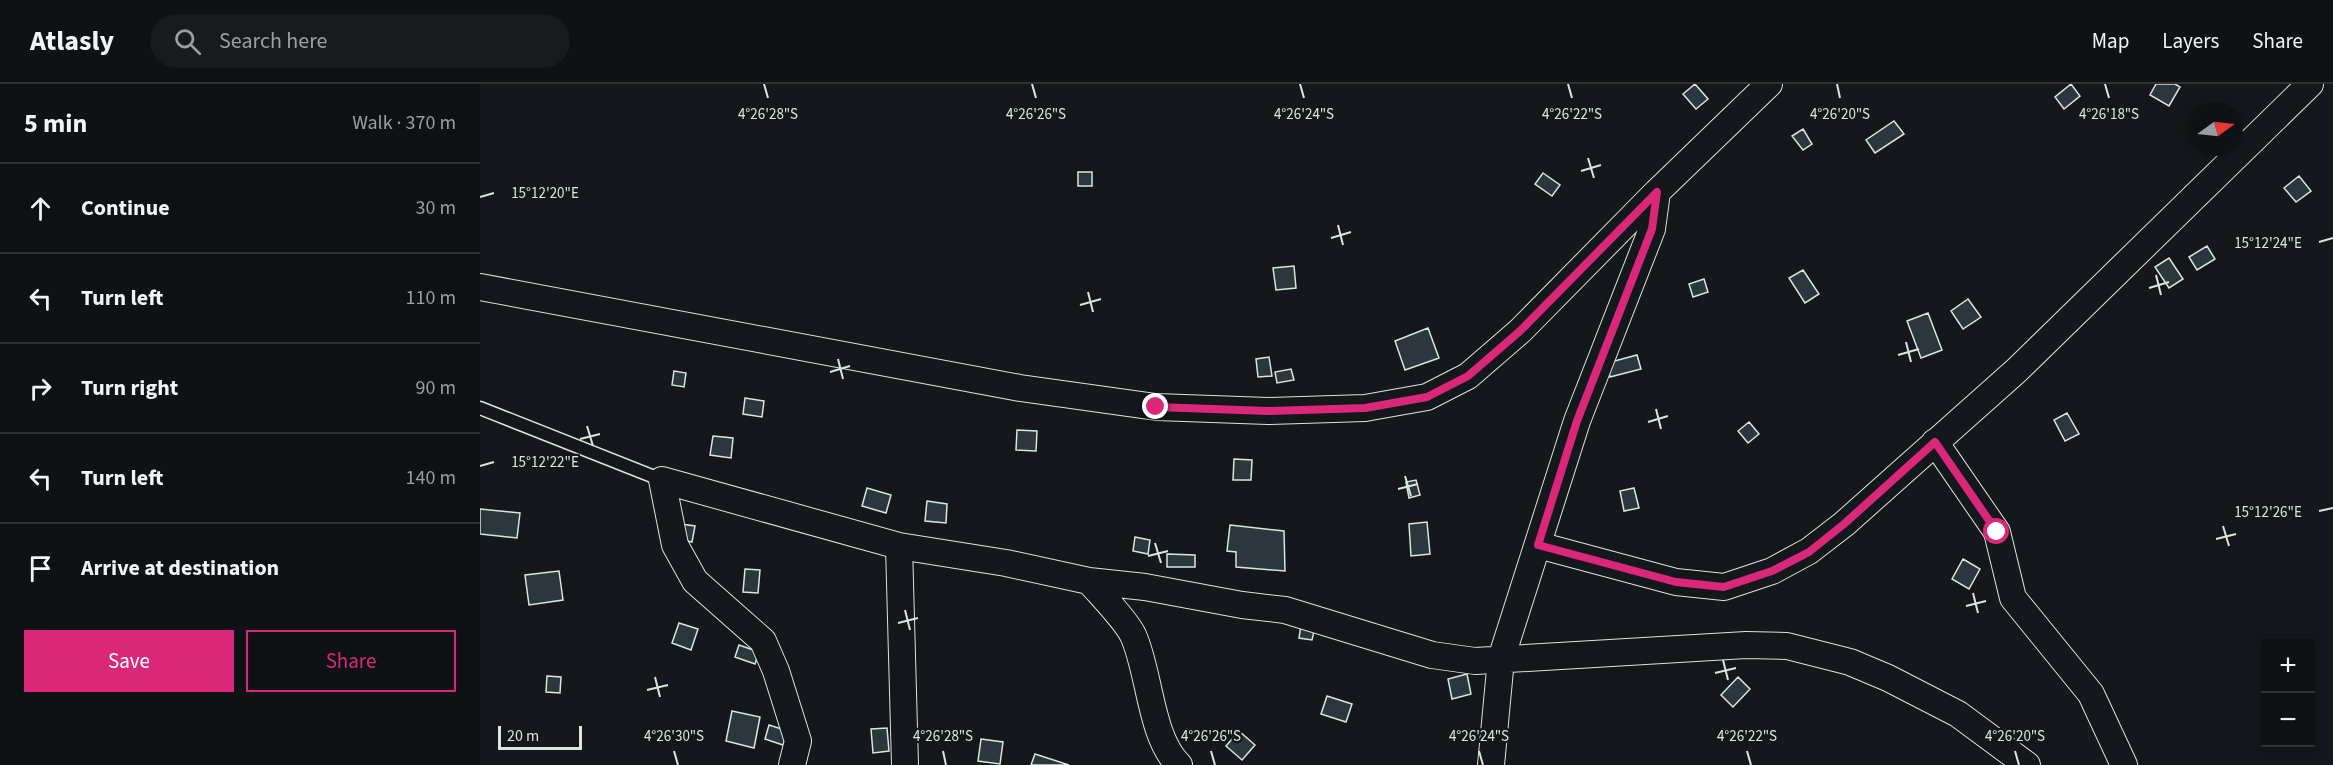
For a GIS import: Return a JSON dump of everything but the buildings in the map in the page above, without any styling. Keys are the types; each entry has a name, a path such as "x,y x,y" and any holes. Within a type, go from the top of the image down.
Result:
{"street":[{"path":"480,287 1020,388 1156,407 1268,411 1365,408 1427,397 1468,376 1520,331 1657,192 1769,84"},
{"path":"1538,545 1676,582 1724,587 1772,571 1809,552 1844,524 2017,370 2310,84"},
{"path":"1491,765 1501,659 1577,421 1652,229 1657,192"},
{"path":"1935,442 1997,532 2013,598 2091,694 2124,765"},
{"path":"792,765 798,741 776,671 763,641 696,581 675,545 662,480 899,546 1006,563 1089,580 1302,613 1432,655 1475,661 1746,645 1787,646 1850,662 1922,694 1959,714 2027,765"},
{"path":"899,546 905,765"},
{"path":"1089,580 1132,634 1161,735 1169,756 1179,765"}],"lane":[{"path":"480,408 662,480"}],"route":[{"path":"1156,407 1268,411 1365,408 1427,397 1468,376 1520,331 1657,192 1652,229 1577,421 1538,545 1676,582 1724,587 1772,571 1809,552 1844,524 1935,442 1997,532"}]}
